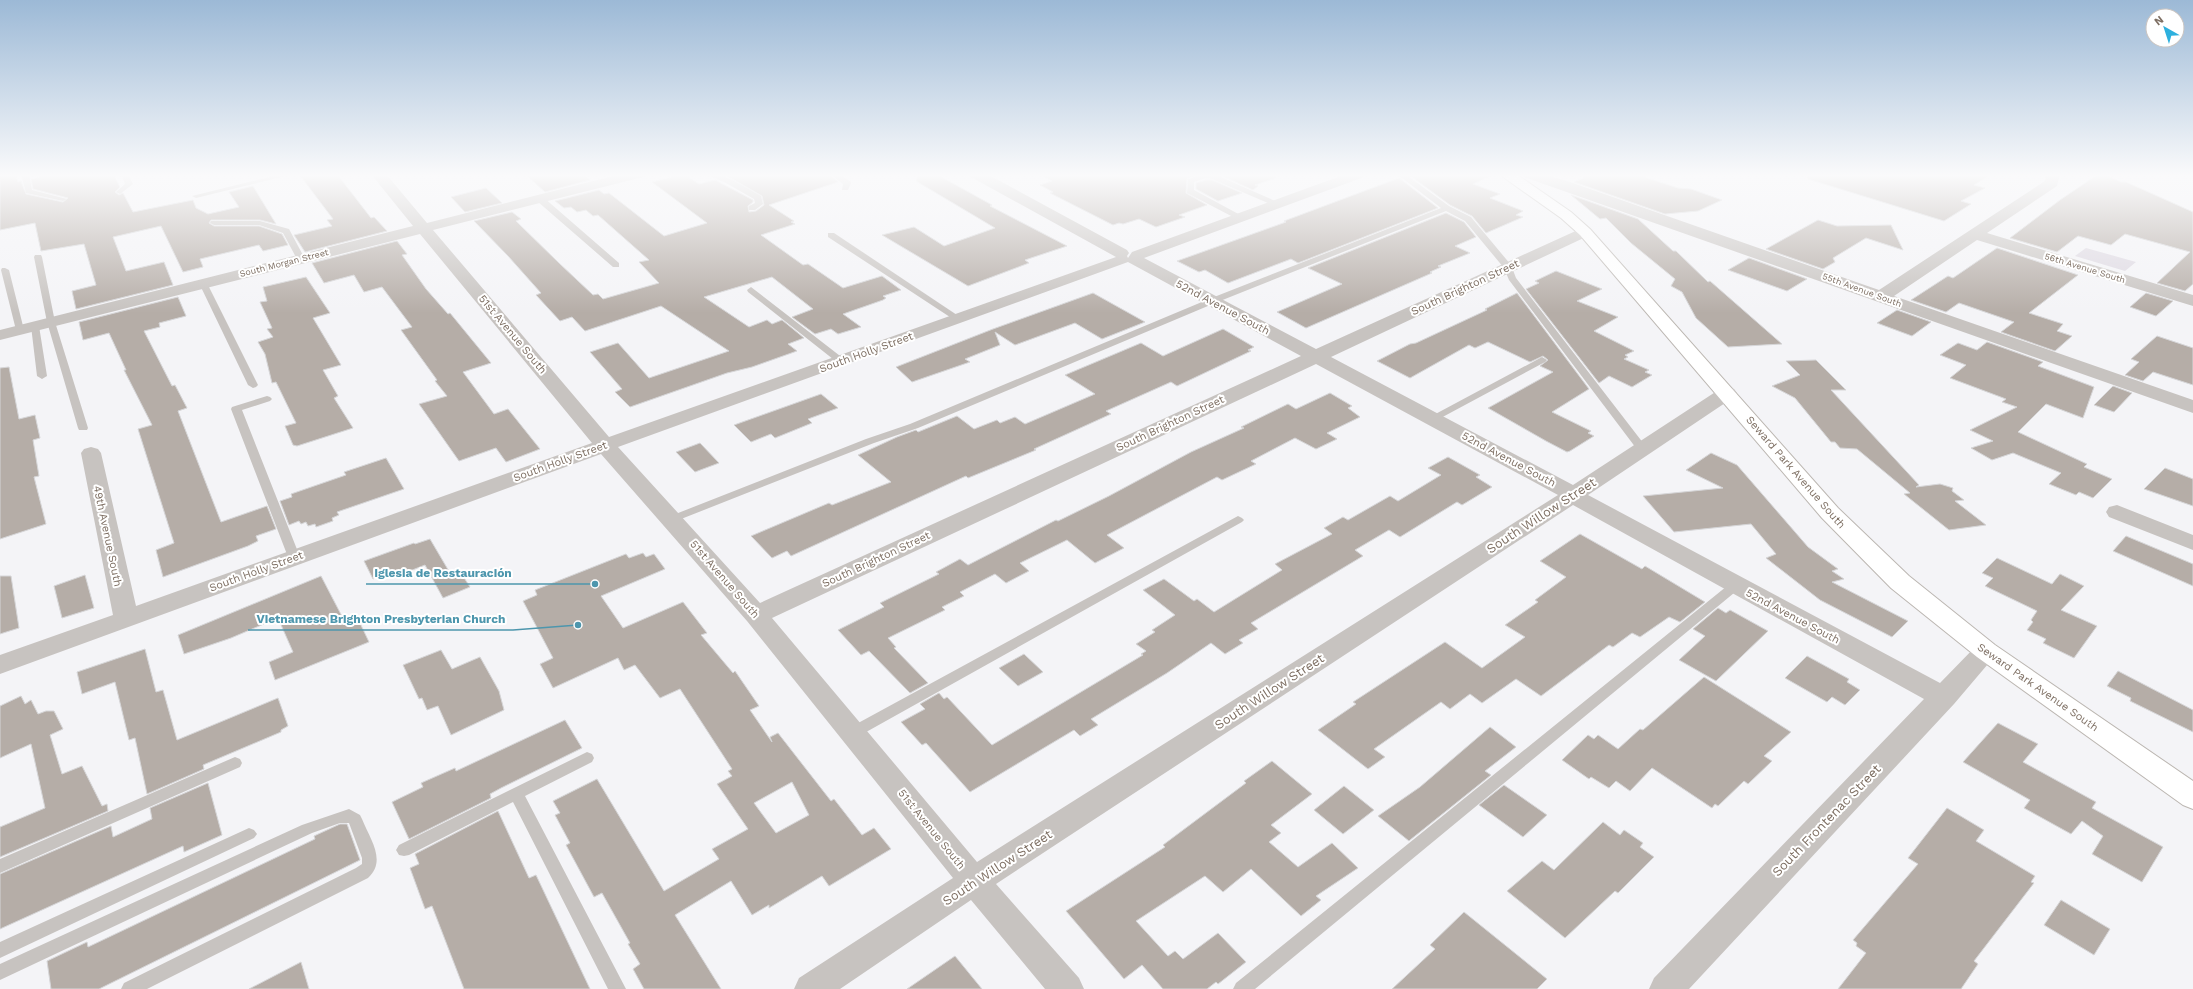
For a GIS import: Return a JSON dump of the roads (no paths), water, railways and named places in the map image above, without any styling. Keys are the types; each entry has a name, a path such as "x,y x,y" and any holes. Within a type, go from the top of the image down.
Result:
{"main road":[{"name":"Seward Park Avenue South","path":"1572,220 1585,232 1727,393 1830,513 1900,582 1986,651 2193,796"}],"street":[{"name":"51st Avenue South","path":"418,220 605,445 756,615 854,732 974,881 1067,989"},
{"name":"South Morgan Street","path":"0,335 456,220"},
{"name":"52nd Avenue South","path":"1061,220 1433,418 1574,495 1595,509 1944,697"},
{"name":"South Holly Street","path":"0,665 126,618 1231,220"},
{"name":"55th Avenue South","path":"1666,220 2193,407"},
{"path":"1881,297 1998,220"},
{"name":"South Brighton Street","path":"756,615 1585,232"},
{"name":"56th Avenue South","path":"1977,235 2193,301"},
{"name":"South Willow Street","path":"811,989 974,881 1574,495 1727,393"},
{"name":"49th Avenue South","path":"90,453 126,618"},
{"path":"2117,512 2193,543"},
{"name":"South Frontenac Street","path":"1666,989 1986,651"}],"lane":[{"path":"564,220 616,265"},
{"path":"672,519 870,441 914,426 1212,301 1415,220"},
{"path":"1469,220 1508,267 1512,278 1643,450"},
{"path":"214,223 260,223 286,231 301,259"},
{"path":"831,235 959,319"},
{"path":"38,257 51,322 84,428"},
{"path":"5,270 20,330"},
{"path":"203,283 253,385"},
{"path":"751,290 841,361"},
{"path":"36,326 42,376"},
{"path":"1433,418 1542,360"},
{"path":"267,399 236,409 294,558"},
{"path":"854,732 1238,520"},
{"path":"1242,989 1736,585"},
{"path":"404,850 587,758"},
{"path":"0,866 235,763"},
{"path":"516,793 617,989"},
{"path":"0,972 313,826 340,817 349,816 355,819 370,858 369,867 362,873 130,989"},
{"path":"0,950 249,834"}],"place":[{"name":"Iglesia de Restauración","path":"595,584"},
{"name":"Vietnamese Brighton Presbyterian Church","path":"578,625"}]}
